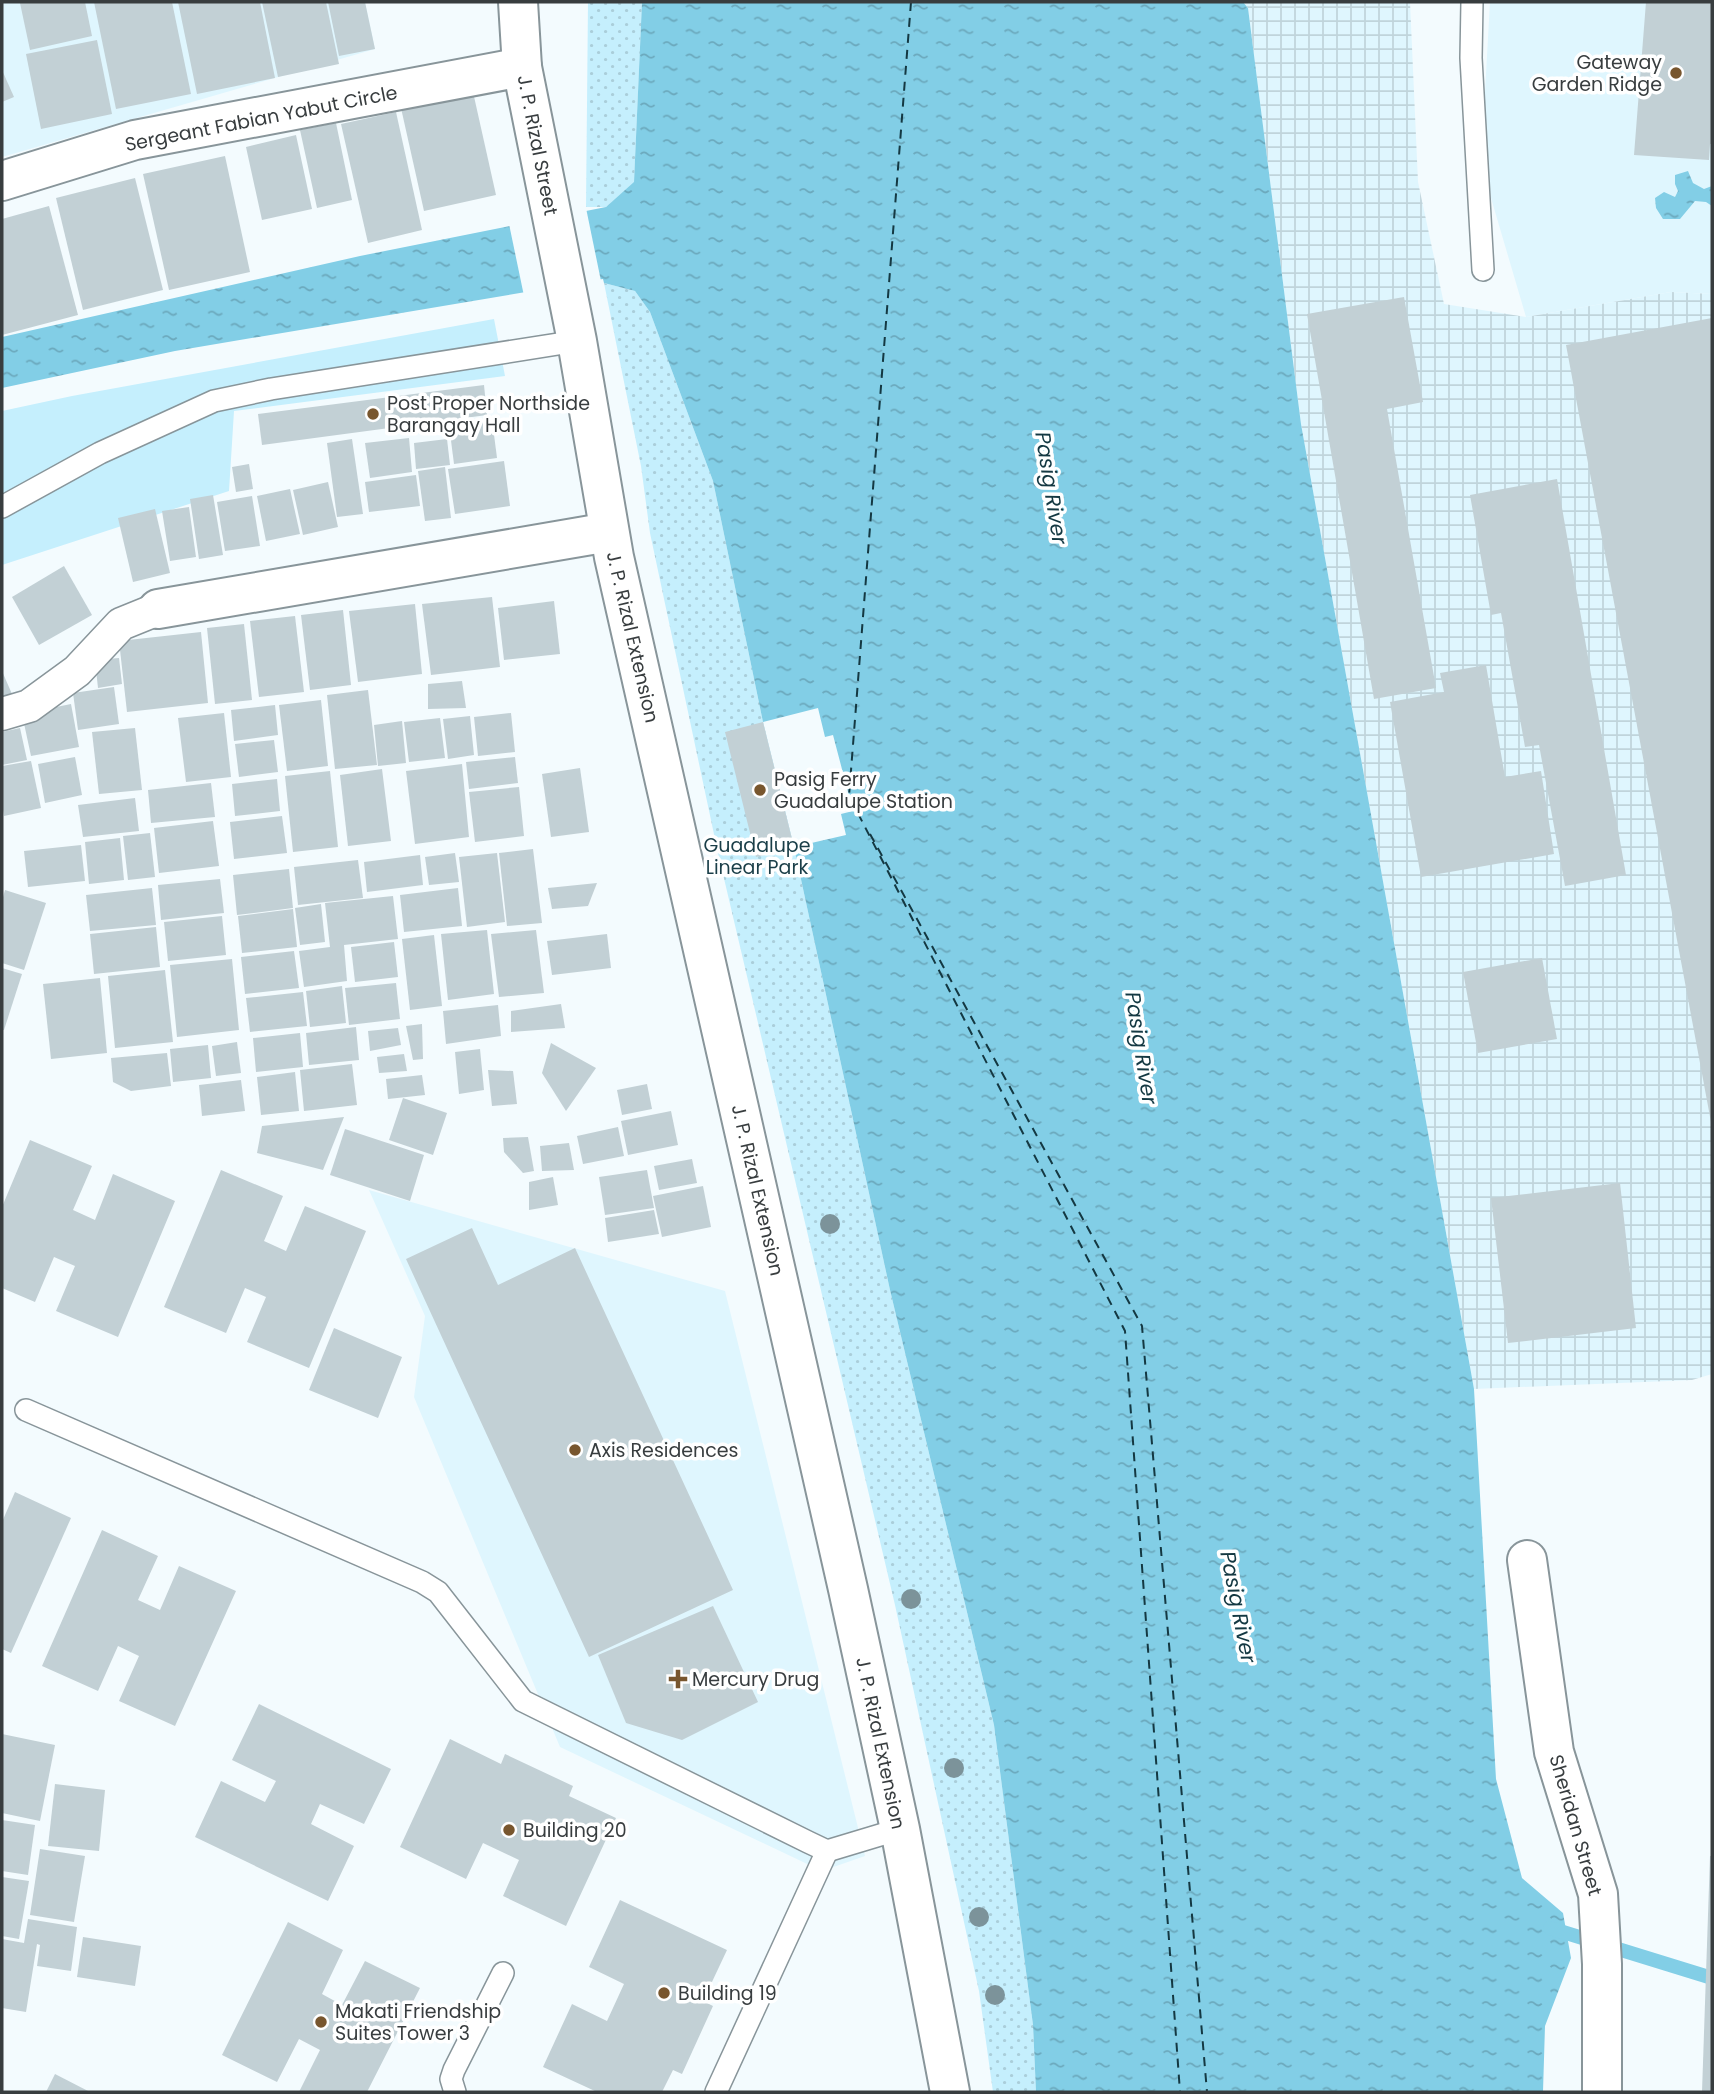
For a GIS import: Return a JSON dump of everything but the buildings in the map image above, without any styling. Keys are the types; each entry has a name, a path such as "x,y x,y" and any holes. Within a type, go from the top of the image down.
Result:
{"main road":[{"name":"J. P. Rizal Street","path":"518,2 523,67 565,288"},
{"name":"Sergeant Fabian Yabut Circle","path":"2,180 135,140 523,67"},
{"name":"J. P. Rizal Extension","path":"565,288 577,341 609,532 900,1829 950,2092"},
{"path":"158,609 609,532"},
{"name":"Sheridan Street","path":"1527,1560 1554,1752 1598,1894 1602,2092"}],"street":[{"path":"2,714 29,706 77,671 121,624 158,609"}],"lane":[{"path":"1472,2 1471,58 1483,271"},
{"path":"2,507 100,453 214,401 271,389 577,341"},
{"path":"26,1410 422,1582 438,1592 523,1701 827,1850 900,1829"},
{"path":"716,2092 827,1850"},
{"path":"455,2092 452,2079 454,2070 503,1973"}],"shaded area":[{"path":"2,2 365,2 375,49 2,157"},
{"path":"1243,2 1410,2 1418,182 1444,304 1526,317 1671,292 1712,294 1712,1374 1692,1380 1474,1389 1301,424 1248,8"},
{"path":"1490,2 1712,2 1712,294 1671,292 1526,317 1481,164"},
{"path":"369,1190 725,1291 865,1856 822,1871 560,1747 414,1397 425,1316"}],"green space":[{"path":"588,2 642,2 634,183 606,207 586,207"},
{"name":"Guadalupe Linear Park","path":"604,283 635,291 650,312 713,481 763,722 794,847 890,1290 994,1725 1033,2025 1036,2092 993,2092 979,1991 895,1605 718,853 650,533 641,466"},
{"path":"494,319 505,376 234,411 229,491 2,565 2,411"}],"water":[{"name":"Pasig River","path":"642,2 1243,2 1248,8 1301,424 1474,1389 1496,1779 1522,1878 1563,1913 1571,1958 1545,2026 1543,2092 1036,2092 1033,2025 994,1725 890,1290 794,847 763,722 713,481 650,312 635,291 604,283 603,279 175,351 2,388 2,337 360,256 606,207 634,182"},
{"path":"1688,171 1693,183 1704,189 1712,186 1712,206 1706,202 1695,201 1680,219 1663,219 1656,208 1655,198 1664,192 1675,197 1678,191 1675,175"}],"pier":[{"path":"586,208 601,281 524,296 509,224"},
{"path":"818,708 825,737 833,735 853,811 841,814 846,835 794,847 763,722"}],"waterway":[{"path":"1550,1928 1712,1978"}],"ferry route":[{"path":"911,2 849,796 1125,1331 1180,2092"},
{"path":"870,834 1142,1326 1207,2092"}],"place":[{"name":"Gateway Garden Ridge","path":"1676,73"},
{"name":"Post Proper Northside Barangay Hall","path":"373,414"},
{"name":"Pasig Ferry Guadalupe Station","path":"760,790"},
{"name":"Axis Residences","path":"575,1450"},
{"name":"Mercury Drug","path":"678,1679"},
{"name":"Building 20","path":"509,1830"},
{"name":"Building 19","path":"664,1993"},
{"name":"Makati Friendship Suites Tower 3","path":"321,2022"}]}
